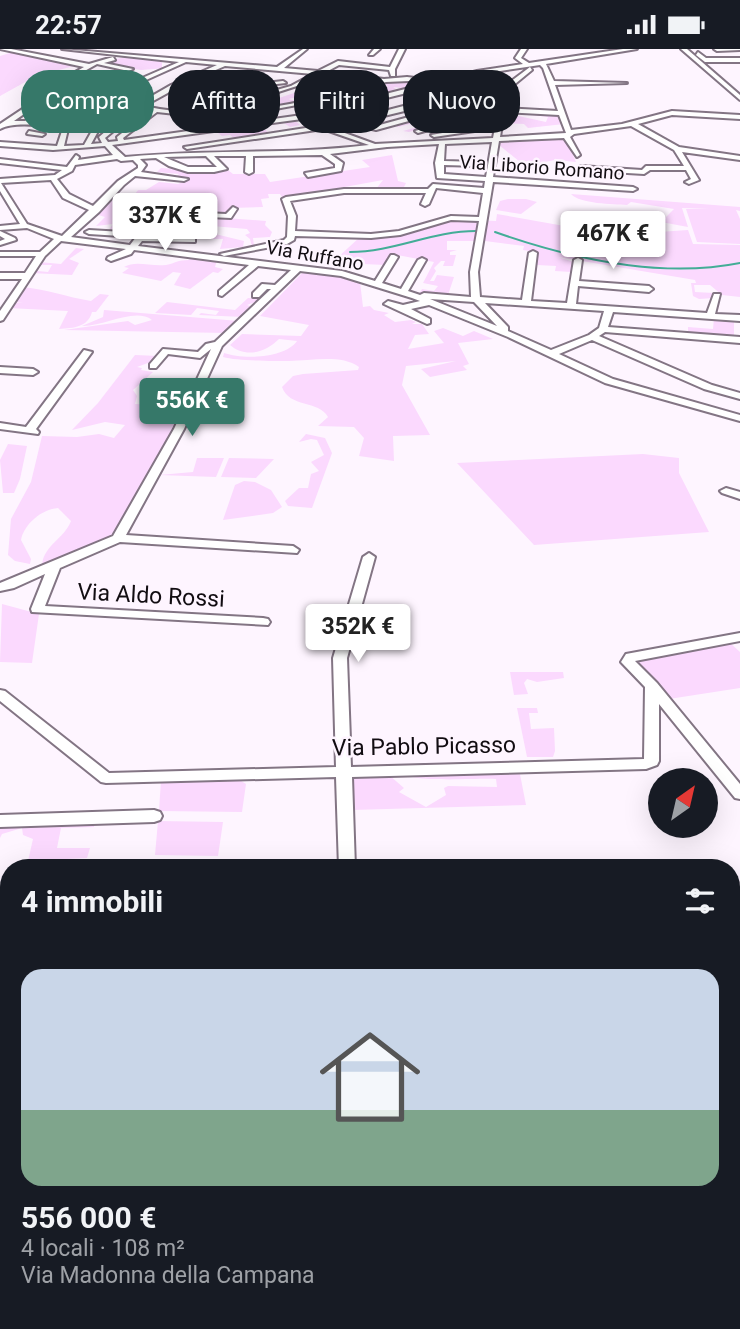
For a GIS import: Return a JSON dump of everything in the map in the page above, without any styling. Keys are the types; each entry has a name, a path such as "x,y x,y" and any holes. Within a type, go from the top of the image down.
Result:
{"street":[{"path":"65,49 273,70 305,50"},
{"path":"147,49 157,50"},
{"path":"371,54 377,49"},
{"path":"391,75 402,49"},
{"path":"518,58 524,49"},
{"path":"496,70 542,65 559,59 566,49"},
{"path":"518,58 559,59 634,49"},
{"path":"684,49 718,76 740,99"},
{"path":"692,49 705,60 740,61"},
{"path":"717,49 738,49"},
{"path":"2,50 40,55 77,65 130,69 128,70"},
{"path":"83,70 157,50"},
{"path":"518,58 525,68"},
{"path":"154,75 186,62"},
{"path":"325,70 338,63 369,70"},
{"path":"209,70 221,65"},
{"path":"542,65 546,67 567,134 577,155"},
{"path":"520,74 525,68"},
{"path":"164,71 168,73"},
{"path":"280,107 391,75 403,77"},
{"path":"550,83 624,83"},
{"path":"123,142 119,138 156,110 168,111"},
{"path":"520,111 562,113"},
{"path":"3,119 21,113"},
{"path":"106,133 101,138 120,158 135,158 157,155 323,153 379,146 567,134 633,124 672,113 740,117"},
{"path":"31,165 50,154 77,144 90,147 107,146 294,118"},
{"path":"3,119 21,122"},
{"path":"0,127 3,119"},
{"path":"633,124 677,149 714,152 740,158"},
{"path":"0,152 67,126 60,151 46,166"},
{"path":"14,131 21,127"},
{"path":"0,160 31,165 72,165 294,131"},
{"path":"149,138 168,132"},
{"path":"39,133 60,151"},
{"path":"90,147 94,133"},
{"path":"341,133 379,146"},
{"path":"434,135 448,133"},
{"path":"476,299 474,272 496,133"},
{"path":"0,160 20,139 41,135"},
{"path":"20,139 41,135"},
{"path":"237,153 243,139"},
{"path":"0,144 11,148"},
{"path":"72,165 77,144"},
{"name":"Via Liborio Romano","path":"442,144 440,176 633,189"},
{"path":"237,153 283,145"},
{"path":"1,182 53,178 107,146"},
{"path":"677,149 695,180 689,182"},
{"path":"308,175 338,169 339,163 323,153"},
{"path":"157,155 165,161 197,172 223,169 208,154"},
{"path":"249,172 250,154"},
{"path":"135,158 142,166 168,169"},
{"path":"1,182 20,163 101,167"},
{"path":"439,163 480,164"},
{"path":"0,318 42,254 74,231 121,183 142,166"},
{"path":"580,168 644,172 646,168 688,168"},
{"path":"135,174 184,179"},
{"path":"53,178 66,196 96,210"},
{"path":"0,230 24,225 3,195 1,182"},
{"path":"213,257 287,242 292,233 292,216 286,199 344,191 432,188 488,191"},
{"path":"425,204 432,188"},
{"path":"111,259 134,246 151,223 174,220 184,214 228,216 233,209"},
{"path":"292,233 371,236 400,233 451,218 484,220"},
{"name":"Via Ruffano","path":"24,225 62,238 342,274 415,296 511,335 609,381 640,375 740,418"},
{"path":"0,230 12,240 0,243"},
{"path":"74,231 192,240"},
{"path":"141,235 172,234"},
{"path":"100,250 109,243"},
{"path":"134,260 142,253 150,254 156,249"},
{"path":"526,302 533,253"},
{"path":"0,254 42,254"},
{"path":"377,285 394,257"},
{"path":"403,292 422,260"},
{"path":"571,305 578,260"},
{"path":"222,293 256,263"},
{"path":"118,538 179,429 218,345 298,268"},
{"path":"0,276 26,276"},
{"path":"575,283 649,289"},
{"path":"257,295 265,286 278,288"},
{"path":"415,296 740,319"},
{"path":"710,316 717,296"},
{"name":"Via Ruffano","path":"476,299 511,335"},
{"path":"403,308 429,302"},
{"path":"388,304 403,308 427,321"},
{"path":"550,354 592,337 603,329 610,308"},
{"path":"476,321 496,321"},
{"path":"603,329 740,341"},
{"path":"592,337 640,375 708,387 740,396"},
{"path":"153,366 166,351 200,355 209,346 218,345"},
{"path":"0,426 31,432 87,352"},
{"path":"0,370 33,372"},
{"path":"726,491 740,496"},
{"path":"0,586 10,586 118,538 293,550"},
{"path":"347,859 340,658 369,557"},
{"name":"Via Aldo Rossi","path":"54,565 37,610 263,622"},
{"path":"740,637 631,657 628,662 652,686 740,794"},
{"name":"Via Pablo Picasso","path":"0,694 106,778 646,764 652,761 652,686"},
{"path":"0,821 154,816"}],"shaded area":[{"path":"13,52 30,54 31,57 47,57 74,66 59,70 21,70 21,84 0,96 0,56"},
{"path":"125,57 162,61 162,67 167,68 141,70 99,63"},
{"path":"389,81 403,82 403,88 393,87 396,89 393,90 401,92 389,95"},
{"path":"294,93 294,98 288,99 294,100 294,104 280,107 280,98"},
{"path":"520,112 560,114 564,124 528,128 520,124 520,116 546,122 548,117"},
{"path":"293,119 294,126 280,124 280,121"},
{"path":"403,122 403,126 391,125"},
{"path":"218,133 270,134 235,139 230,135 222,136"},
{"path":"566,138 576,162 555,160 525,166 499,145 499,140"},
{"path":"392,155 398,181 406,183 403,189 376,189 383,180 290,197 268,194 269,198 261,199 263,207 232,208 227,215 182,213 169,220 174,215 166,215 160,222 141,220 137,226 128,225 120,233 109,230 113,224 96,226 105,217 95,214 115,194 135,194 138,190 146,190 159,182 178,184 188,179 177,176 179,174 157,172 161,168 188,170 200,174 228,170 233,174 265,174 270,182 370,167 362,160"},
{"path":"571,194 740,207 740,211 736,210 740,219 740,244 697,242 686,209 709,209 682,208 688,227 661,222 674,209 631,202 627,205 597,203"},
{"path":"508,199 537,202 521,214 496,210 500,201"},
{"path":"497,214 615,235 688,230 693,244 740,245 740,297 722,295 710,285 694,285 695,292 714,293 714,298 699,299 693,296 691,283 696,283 695,280 558,257 574,262 571,272 555,271 556,266 537,265 536,252 523,250 524,246 485,241 447,241 447,250 457,250 450,252 450,255 456,255 453,266 443,266 445,261 441,261 434,268 436,271 430,281 434,281 437,275 454,277 448,295 419,294 422,289 434,291 438,286 423,283 434,262 392,254 385,265 363,264 364,260 353,259 344,263 318,259 327,254 336,255 336,259 360,237 404,233 452,219 496,221"},
{"path":"185,215 266,221 265,225 272,232 270,237 253,238 252,247 250,239 245,235 250,233 247,229 212,226 207,232 244,241 243,247 220,249 223,239 190,239 187,235 191,229 185,228 182,233 175,233 176,229 161,228 158,233 145,232 152,224 176,221 174,224 180,225 184,221 178,221"},
{"path":"642,218 661,222 643,230 622,231 599,228 573,219 618,224 635,222"},
{"path":"76,248 84,249 69,259 79,263 72,275 31,273 36,267 39,267 38,271 48,272 52,265 37,265 39,262 61,264"},
{"path":"192,255 217,260 215,267 223,269 218,273 213,272 190,289 174,285 181,273 173,272 161,281 122,273 129,268 124,267 129,265 166,265 189,260"},
{"path":"305,270 331,273 360,282 363,307 370,306 374,310 389,313 384,315 395,322 411,320 416,322 412,324 422,324 429,334 415,335 408,349 444,343 434,331 443,328 463,336 474,331 493,339 458,343 469,364 463,366 467,370 430,377 421,369 456,361 406,366 402,385 430,435 393,436 394,461 359,456 364,438 354,427 318,426 328,417 324,412 291,398 282,387 293,376 358,370 359,367 335,359 265,361 223,357 224,353 253,357 274,354 291,347 297,341 279,339 268,348 248,353 230,345 242,334 301,336 309,325 260,316"},
{"path":"21,287 91,301 100,294 109,295 84,324 59,329 68,311 8,308 11,303 23,303 12,302"},
{"path":"248,298 263,299 247,305 253,307 243,317 199,315 216,315 219,311 197,308 191,315 155,313 167,302 235,310"},
{"path":"104,310 239,321 226,333 64,330 128,321 135,325 152,320 128,316 82,326 103,317"},
{"path":"714,318 734,320 734,338 688,334 688,327 713,329"},
{"path":"135,355 158,356 156,360 137,367 153,372 133,390 137,396 135,404 156,405 151,413 164,414 167,410 180,414 114,537 42,565 46,552 71,521 58,508 52,509 35,518 23,534 21,540 31,559 30,564 15,561 8,555 11,519 31,482 42,436 77,437 99,434 114,438 125,425 105,422 72,430 98,403"},
{"path":"306,434 325,438 332,453 312,508 288,506 285,501 299,488 308,488 311,474 319,471 311,462 324,455 317,440 299,442"},
{"path":"8,444 27,446 14,493 3,493 0,460"},
{"path":"643,454 679,458 679,473 709,532 534,545 457,463"},
{"path":"197,458 224,458 216,477 159,475 193,472"},
{"path":"229,458 274,459 256,478 221,477"},
{"path":"244,481 255,482 271,490 282,507 273,513 223,520 235,485"},
{"path":"2,604 39,614 32,663 0,662"},
{"path":"730,643 740,652 740,688 669,699 636,665 647,659"},
{"path":"510,672 563,672 564,678 537,682 527,679 524,683 528,694 514,695"},
{"path":"517,708 537,708 538,713 529,713 531,729 554,728 553,757 527,757"},
{"path":"519,769 526,805 352,810 351,775 389,775 404,788 399,792 426,807 446,795 444,788 448,786 497,787 496,779 432,779 400,773"},
{"path":"238,779 246,784 242,812 159,811 161,780"},
{"path":"158,821 223,822 218,856 155,855"},
{"path":"94,823 94,827 61,828 57,848 90,848 87,858 28,859 33,839 23,835 22,828 2,834 0,838 0,825"}],"waterway":[{"path":"350,252 382,249 444,234 476,231"},
{"path":"495,232 524,242 616,264 679,269 740,263"}]}
